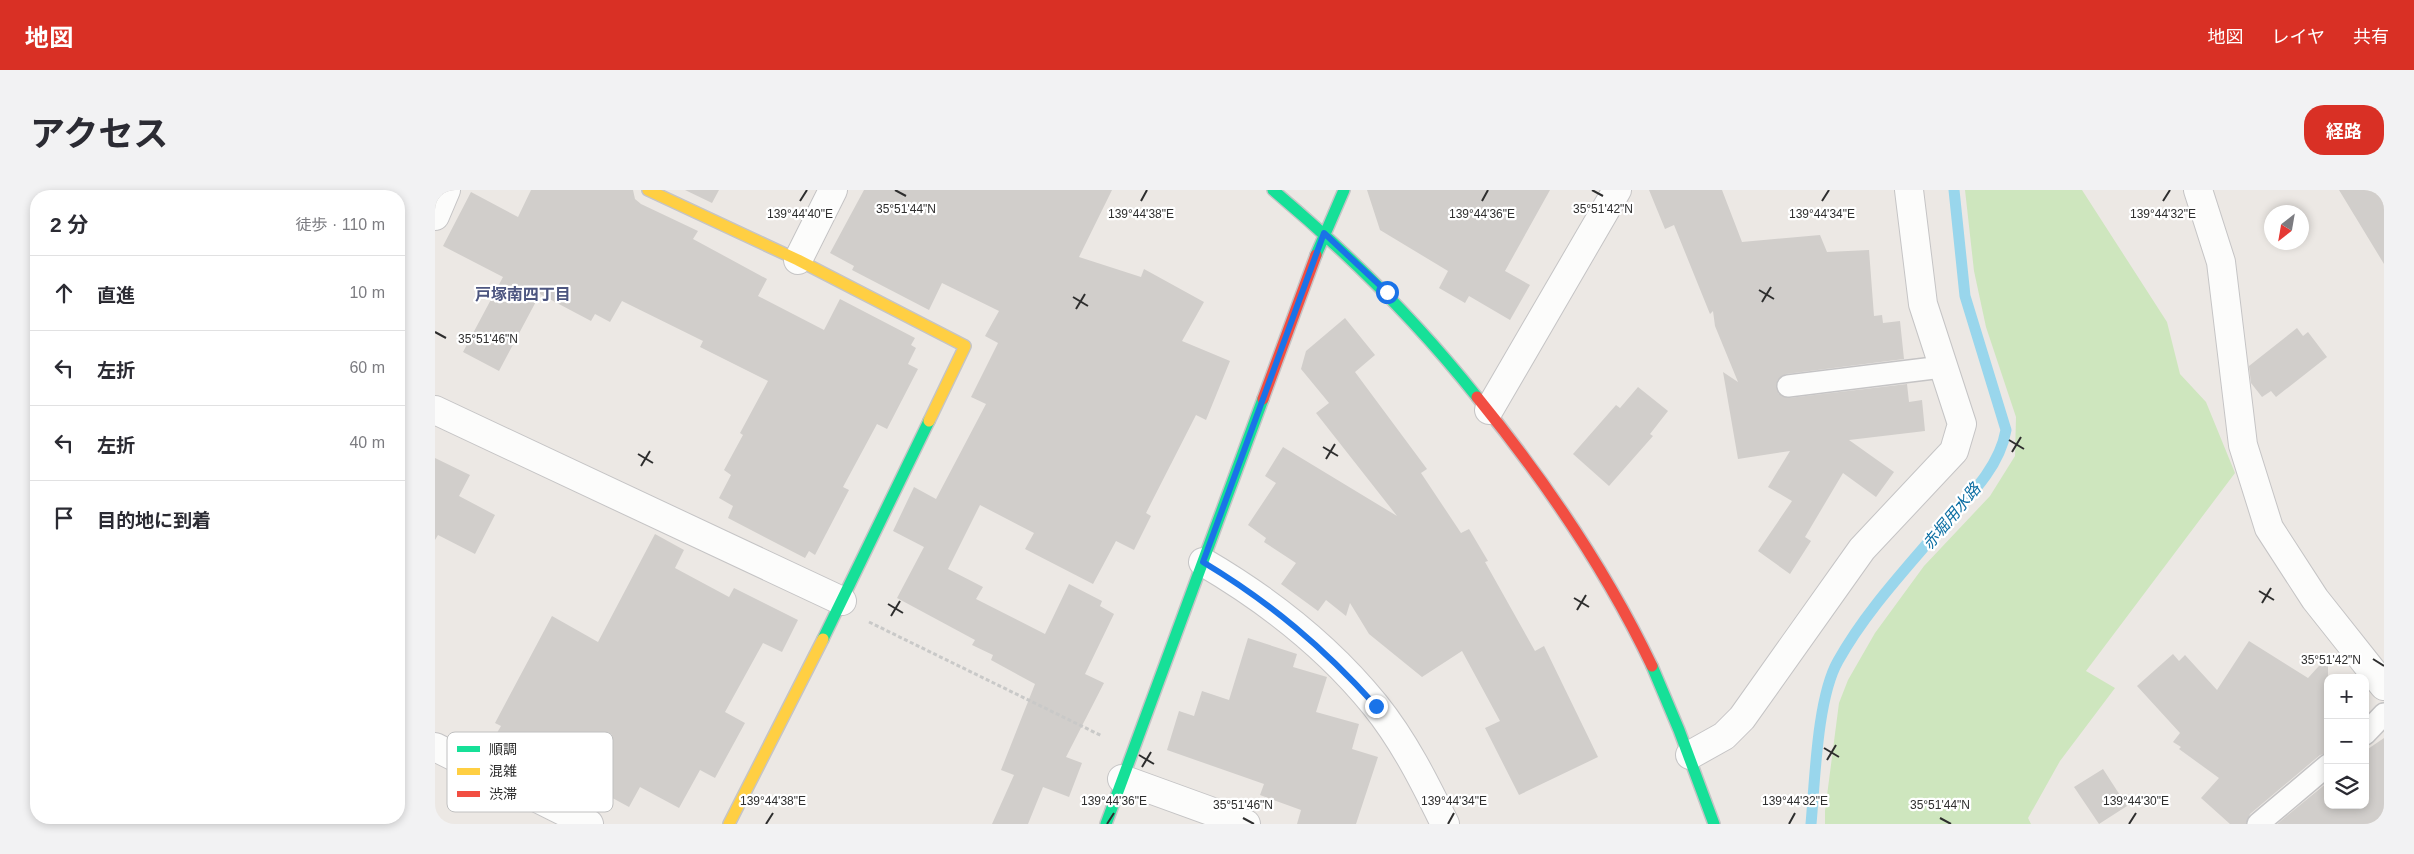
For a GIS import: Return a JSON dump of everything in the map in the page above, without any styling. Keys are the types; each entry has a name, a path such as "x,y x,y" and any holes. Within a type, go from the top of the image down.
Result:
{"street":[{"path":"435,216 446,190"},
{"path":"649,190 798,260 965,346 842,601 729,824"},
{"path":"798,260 833,190"},
{"path":"1273,190 1324,233 1387,292 1450,362 1489,410 1551,497 1611,588 1655,673 1690,755 1714,824"},
{"path":"1106,824 1324,233 1344,190"},
{"path":"1489,410 1617,190"},
{"path":"1690,755 1724,736 1742,718 1863,549 1954,451 1962,424 1923,304 1909,190"},
{"path":"2199,190 2221,262 2243,445 2269,528 2315,599 2384,686"},
{"path":"435,410 842,601"},
{"path":"1203,562 1235,581 1286,618 1339,664 1376,706 1407,751 1445,824"},
{"path":"435,747 447,753"},
{"path":"1122,780 1246,824"},
{"path":"565,812 589,824"}],"lane":[{"path":"1788,386 1942,367"},
{"path":"2369,730 2384,714"},
{"path":"2258,824 2324,768"}],"path":[{"path":"862,618 1103,737"}],"green space":[{"path":"1965,190 2082,190 2167,322 2180,374 2206,402 2235,473 2086,671 2115,688 2060,761 2028,818 2031,824 1825,824 1839,703 1848,680 1875,633 1924,566 1990,496 2015,456 2016,417 1986,327 1974,271"}],"building":[{"path":"531,190 633,190 635,199 641,204 698,231 693,239 767,279 758,296 824,330 840,299 915,338 911,345 916,348 908,364 918,369 887,429 877,424 843,487 849,490 815,555 809,551 805,558 728,518 733,506 719,498 731,475 724,470 743,435 740,433 768,381 700,347 703,341 622,301 610,322 595,314 591,321 540,294 499,371 463,352 503,277 443,246 471,192 518,217"},
{"path":"685,190 719,190 712,203"},
{"path":"864,190 1112,190 1079,257 1141,277 1144,269 1204,302 1182,341 1230,361 1206,420 1196,415 1146,513 1151,516 1134,550 1116,541 1093,584 1025,549 1034,533 980,505 948,569 983,587 976,599 1045,634 1069,584 1102,601 1100,606 1114,614 1085,674 1104,683 1066,757 1082,763 1069,797 1043,787 1028,824 992,824 1014,775 1001,770 1035,684 991,660 993,655 972,645 975,640 897,598 924,547 893,531 914,487 936,499 986,404 971,397 998,343 985,336 999,311 942,283 929,310 852,270 854,266 830,253"},
{"path":"1367,190 1550,190 1505,271 1530,285 1510,320 1469,296 1465,303 1439,288 1448,271 1380,230"},
{"path":"1649,190 1722,190 1742,242 1820,235 1827,252 1869,250 1874,316 1882,315 1883,323 1900,321 1904,359 1786,374 1777,381 1778,393 1789,398 1907,384 1909,402 1922,400 1925,431 1849,440 1894,472 1876,497 1843,473 1805,537 1811,541 1790,574 1758,551 1792,501 1768,487 1790,451 1738,459 1723,372 1738,382 1715,326 1713,311 1710,314 1674,225 1665,229"},
{"path":"2339,190 2384,190 2384,264"},
{"path":"1345,318 1375,355 1355,372 1427,469 1421,473 1461,533 1469,529 1488,561 1485,562 1535,651 1544,646 1598,757 1519,795 1485,728 1500,721 1462,651 1422,677 1369,634 1350,603 1346,616 1326,600 1318,611 1281,584 1296,563 1264,542 1266,538 1248,525 1276,483 1265,476 1283,447 1397,516 1316,413 1329,403 1301,369 1306,351"},
{"path":"2297,328 2303,336 2308,332 2327,357 2276,397 2271,391 2262,397 2251,383 2249,366"},
{"path":"1638,387 1668,411 1650,434 1653,436 1609,486 1573,454 1616,405 1620,408"},
{"path":"435,458 470,475 459,496 495,515 475,554 438,535 435,540"},
{"path":"655,534 684,550 675,568 729,597 734,588 798,620 782,652 763,643 725,712 745,723 715,778 700,770 679,808 640,787 629,807 613,798 613,732 498,732 501,726 495,723 552,616 598,642"},
{"path":"1248,638 1297,654 1293,667 1327,677 1316,712 1359,724 1352,749 1378,757 1356,824 1297,824 1301,810 1260,795 1264,784 1167,750 1179,711 1194,716 1202,691 1229,700"},
{"path":"2249,641 2308,678 2328,656 2328,674 2324,674 2324,754 2320,755 2250,814 2246,824 2230,824 2201,798 2219,778 2179,749 2181,747 2173,742 2180,733 2137,686 2173,654 2179,661 2185,655 2217,690"},
{"path":"2384,738 2384,824 2277,824 2324,785 2324,809 2369,809 2369,748"},
{"path":"2103,769 2127,806 2099,824 2074,787"}],"waterway":[{"name":"赤堀用水路","path":"1811,824 1821,717 1825,696 1838,661 1884,594 1979,485 1996,459 2006,430 1965,296 1954,190"}],"traffic: fast":[{"path":"1273,190 1328,238 1380,288 1430,341 1477,397"},
{"path":"1316,255 1344,190"},
{"path":"1106,824 1263,399"},
{"path":"823,639 929,421"},
{"path":"1652,666 1679,730 1714,824"}],"traffic: slow":[{"path":"648,190 798,260 965,346 929,421"},
{"path":"729,824 823,639"}],"traffic: jam":[{"path":"1263,399 1316,255"},
{"path":"1477,397 1550,493 1615,596 1652,666"}],"district":[{"name":"戸塚南四丁目","path":"523,294"}],"route":[{"path":"1376,706 1339,664 1286,618 1235,581 1203,562 1324,233 1387,292"}]}
